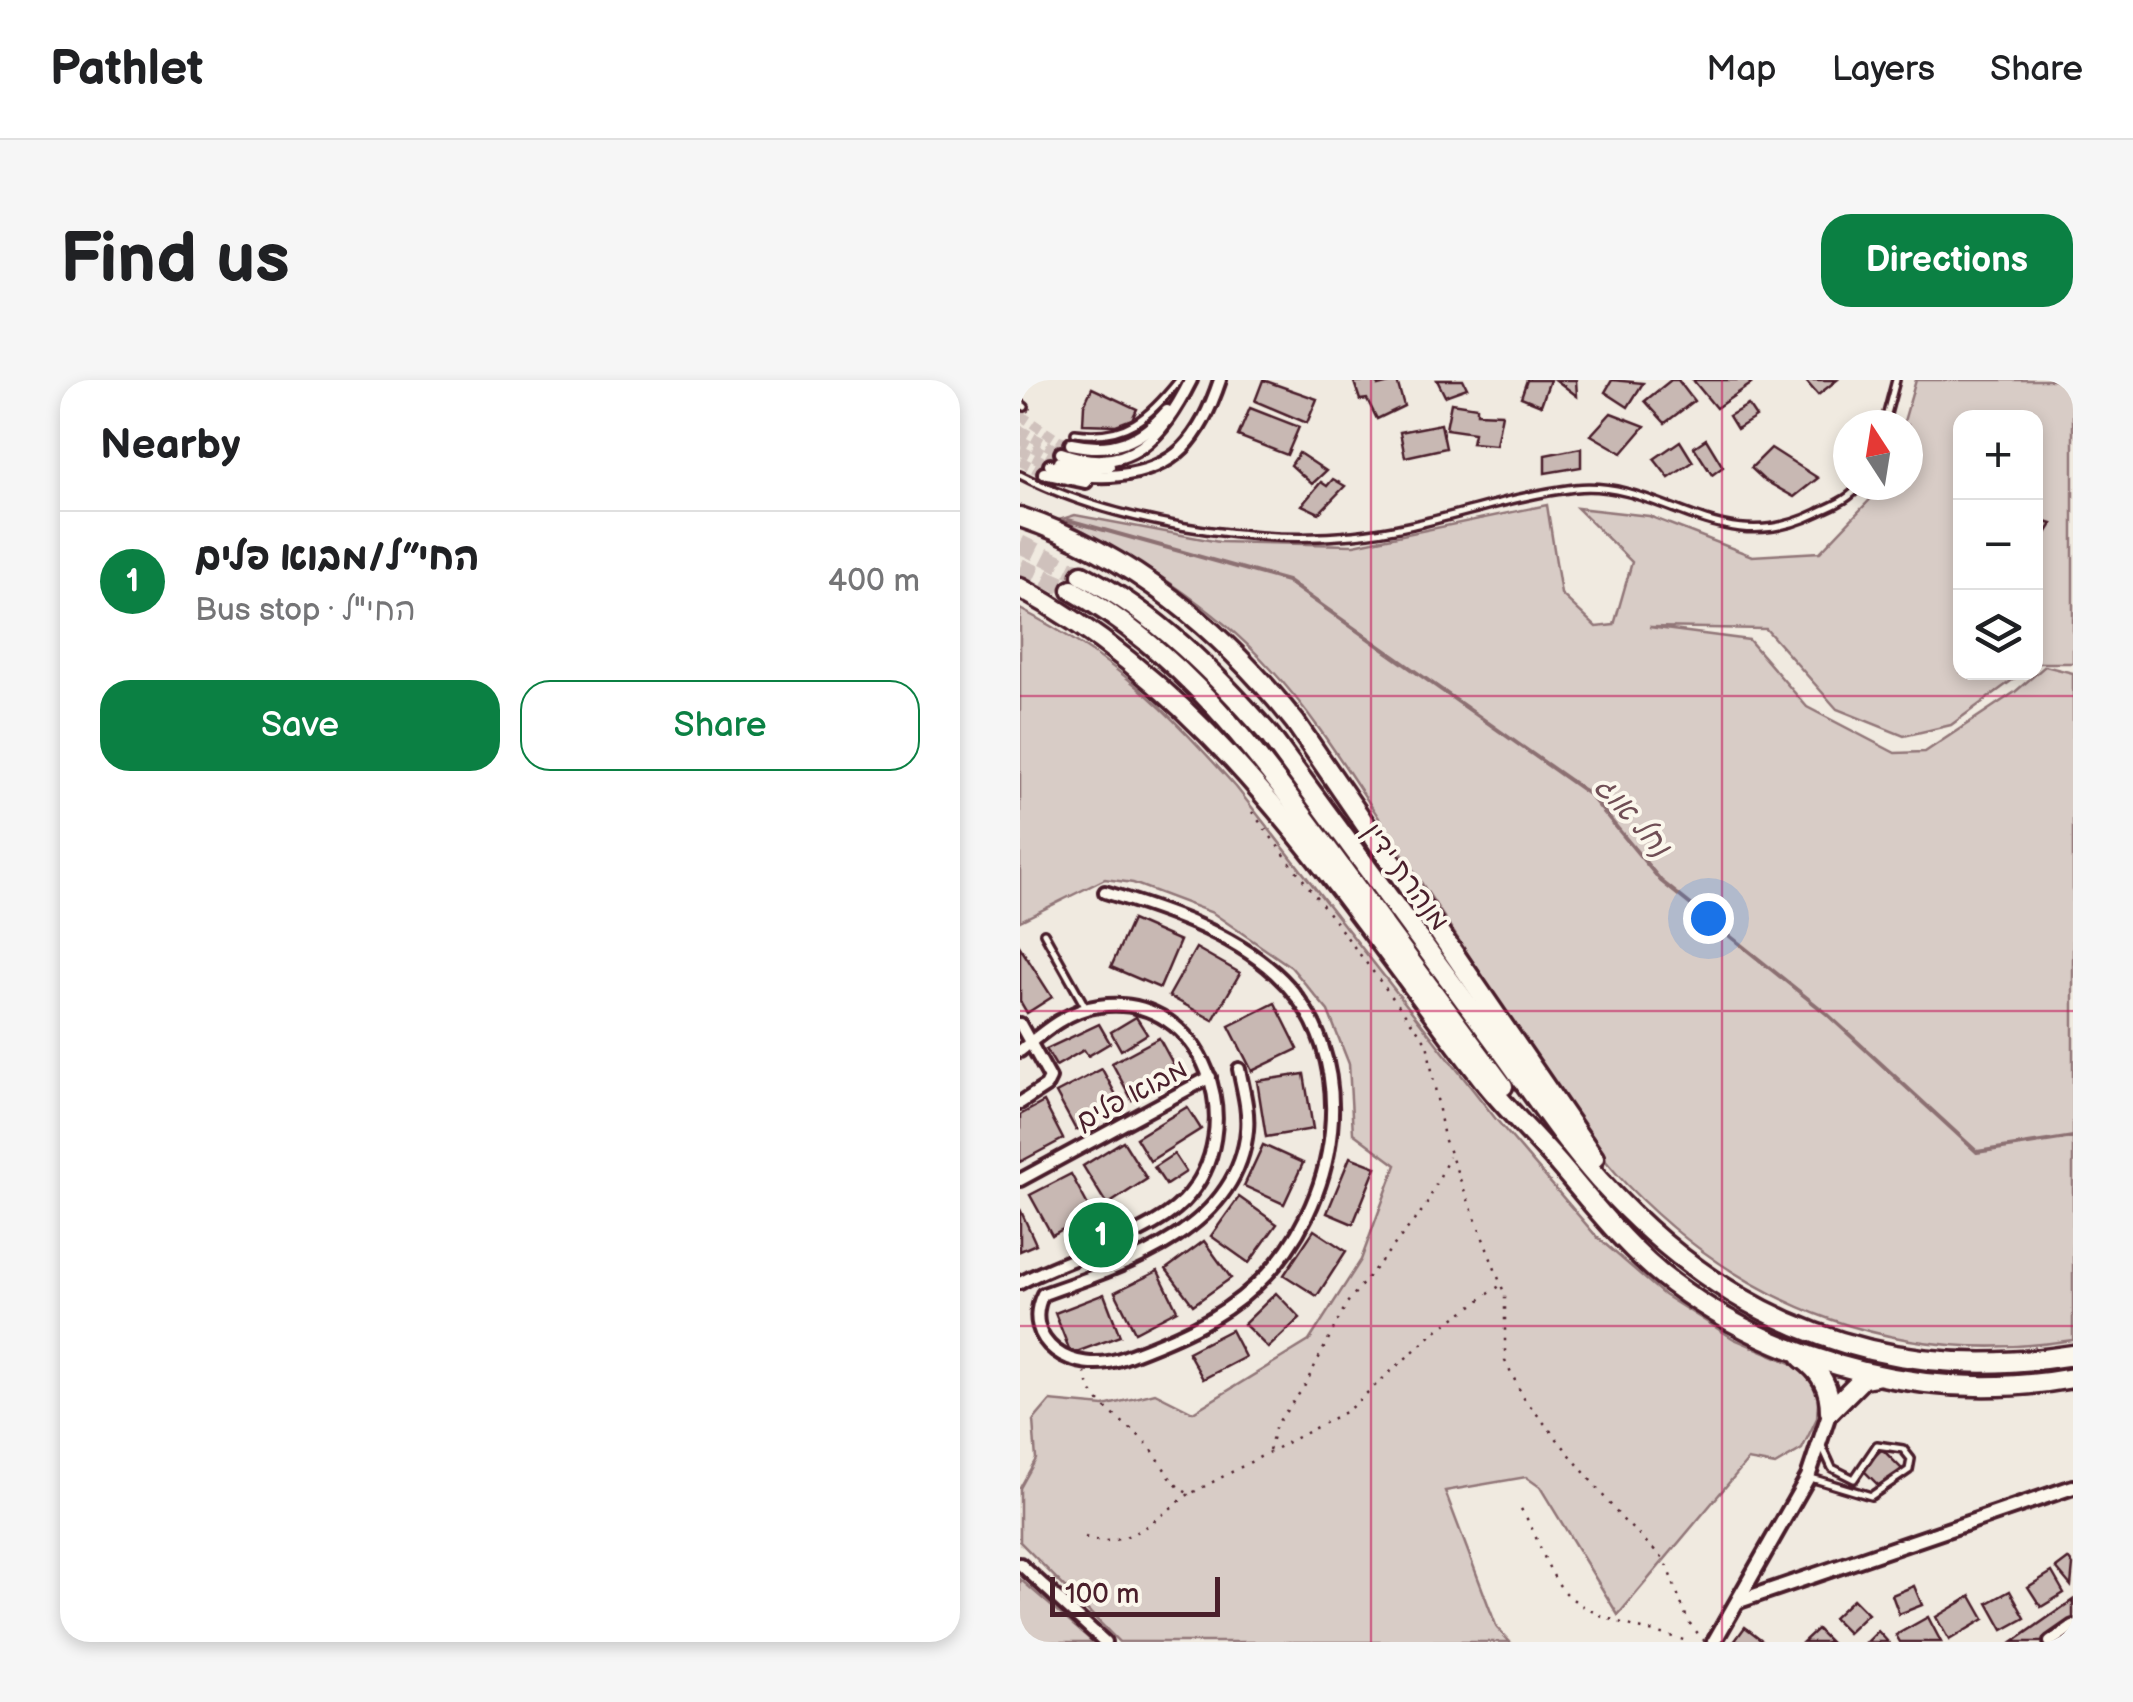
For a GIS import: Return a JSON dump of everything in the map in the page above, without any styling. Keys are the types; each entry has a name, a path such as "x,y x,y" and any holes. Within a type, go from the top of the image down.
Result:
{"highway":[{"path":"1020,517 1116,558 1204,626 1257,676 1295,722 1620,1196 1659,1242 1764,1313 1868,1350 1949,1363 2033,1361 2073,1355"},
{"name":"מנהרת ידין","path":"1559,1164 1247,740 1168,656 1077,583 1145,615 1220,678 1258,721 1596,1177 1659,1242"},
{"path":"1020,588 1131,660 1192,715 1257,788 1480,1076 1631,1246 1672,1282 1720,1314 1789,1349 1878,1375 1992,1385 2073,1378"},
{"path":"1789,1349 1823,1379 1830,1394 1830,1411"},
{"path":"1830,1411 1863,1378 1878,1375"}],"street":[{"path":"1186,382 1156,438 1135,458 1090,468 1054,463 1088,482 1158,464 1181,450 1208,411 1220,380"},
{"path":"1073,438 1103,448 1141,437 1186,382"},
{"path":"1031,1344 1056,1359 1085,1366 1110,1363 1189,1331 1260,1282 1300,1222 1331,1144 1334,1104 1330,1074 1315,1027 1278,974 1209,932 1104,892"},
{"path":"1020,1050 1086,1008 1117,1004 1151,1013 1190,1044 1210,1077 1218,1121 1204,1174 1183,1202 1158,1220 1020,1282"},
{"path":"1020,1024 1050,1078 1046,1086 1020,1103"},
{"path":"1024,1314 1043,1294 1144,1257 1186,1230 1219,1194 1238,1161 1247,1130 1239,1070"},
{"name":"מבוא פלים","path":"1020,1180 1210,1077"},
{"path":"1052,1266 1064,1287"},
{"path":"1714,1642 1808,1477 1822,1445 1830,1411"},
{"path":"1738,1600 2073,1487"},
{"path":"1020,1564 1104,1642"},
{"path":"2050,1642 2073,1626"}],"lane":[{"path":"1888,410 1896,380"},
{"path":"1020,476 1162,522 1299,535 1354,535 1578,488 1656,502 1726,529 1770,527 1810,517 1844,500"},
{"path":"1044,933 1086,1008"},
{"path":"1808,1477 1872,1496 1909,1470 1911,1458 1903,1449 1878,1445 1854,1478 1832,1468 1822,1445"}],"path":[{"path":"1252,812 1426,1042 1450,1155 1502,1285 1505,1360 1523,1397 1622,1519 1664,1559 1688,1620 1705,1642"},
{"path":"1269,1451 1276,1426 1304,1386 1346,1303 1426,1206 1450,1155"},
{"path":"1085,1537 1100,1543 1122,1540 1190,1494 1347,1411 1436,1331 1502,1285"},
{"path":"1085,1366 1086,1379 1096,1396 1150,1446 1172,1480 1190,1494"},
{"path":"1521,1509 1540,1538 1555,1579 1567,1594 1590,1611 1690,1642"}],"shaded area":[{"path":"1916,380 2073,380 2073,663 2043,663 2043,410 1953,410 1953,680 2012,680 1951,725 1904,736 1837,709 1766,629 1649,627 1749,640 1807,707 1895,753 1925,752 2029,680 2043,680 2045,666 2073,673 2073,1340 2009,1346 1948,1345 1888,1336 1831,1320 1776,1296 1724,1266 1674,1229 1612,1169 1586,1135 1342,761 1286,686 1247,644 1198,603 1146,567 1062,519 1075,515 1219,542 1354,545 1547,505 1561,594 1596,627 1614,625 1632,562 1577,508 1649,516 1752,556 1820,552 1870,500 1923,500 1923,410 1907,410"},
{"path":"1020,609 1112,667 1161,708 1210,758 1495,1118 1597,1237 1664,1295 1734,1339 1810,1371 1819,1387 1817,1418 1802,1449 1775,1465 1748,1460 1618,1615 1540,1487 1526,1477 1445,1491 1497,1628 1510,1642 1119,1642 1020,1542 1020,1488 1036,1459 1033,1421 1050,1401 1104,1406 1155,1393 1193,1412 1309,1341 1361,1260 1396,1165 1353,1133 1349,1064 1328,1011 1291,967 1213,913 1133,883 1105,879 1020,921"},
{"path":"1020,1579 1093,1642 1020,1642"}],"building":[{"path":"1263,380 1317,399 1307,423 1255,401"},
{"path":"1376,380 1378,386 1397,381 1404,406 1377,419 1367,399 1360,400 1354,382"},
{"path":"1437,380 1463,380 1467,388 1445,396"},
{"path":"1527,380 1550,380 1541,405 1521,397"},
{"path":"1556,380 1576,380 1577,396"},
{"path":"1612,380 1643,383 1628,407 1605,392"},
{"path":"1671,380 1678,380 1694,401 1665,423 1645,401"},
{"path":"1693,380 1747,380 1751,384 1716,408"},
{"path":"1805,380 1837,380 1818,395"},
{"path":"1092,388 1137,409 1132,419 1116,425 1083,424 1084,405"},
{"path":"1451,403 1477,407 1477,413 1502,414 1496,445 1472,443 1474,433 1446,429"},
{"path":"1748,405 1756,417 1737,429 1729,416"},
{"path":"1250,408 1299,427 1287,455 1238,436"},
{"path":"1611,413 1645,426 1622,453 1591,435"},
{"path":"1441,424 1446,448 1405,457 1400,432"},
{"path":"1706,439 1723,467 1712,475 1694,447"},
{"path":"1680,441 1693,462 1669,478 1654,459"},
{"path":"1581,448 1581,467 1545,473 1545,455"},
{"path":"1771,448 1818,478 1794,497 1764,480 1751,468"},
{"path":"1299,453 1326,471 1312,484 1291,465"},
{"path":"1333,479 1345,486 1319,513 1302,505 1321,482 1327,486"},
{"path":"2043,521 2052,524 2043,535"},
{"path":"1132,920 1180,941 1160,988 1111,967"},
{"path":"1020,947 1052,997 1027,1013 1020,1001"},
{"path":"1196,948 1240,973 1213,1020 1169,996"},
{"path":"1275,1003 1298,1049 1252,1071 1229,1026"},
{"path":"1136,1017 1147,1034 1121,1050 1111,1032"},
{"path":"1099,1024 1110,1043 1088,1056 1084,1050 1056,1066 1046,1049"},
{"path":"1159,1038 1179,1075 1132,1100 1112,1063"},
{"path":"1102,1069 1122,1106 1076,1130 1056,1093"},
{"path":"1304,1074 1313,1129 1266,1137 1257,1081"},
{"path":"1044,1102 1063,1139 1020,1162 1020,1115"},
{"path":"1187,1107 1201,1129 1150,1161 1136,1138"},
{"path":"1123,1141 1147,1179 1107,1205 1083,1166"},
{"path":"1263,1145 1303,1163 1284,1204 1244,1186"},
{"path":"1174,1154 1186,1172 1166,1185 1154,1167"},
{"path":"1350,1157 1376,1167 1353,1224 1327,1213"},
{"path":"1071,1174 1092,1213 1052,1235 1030,1195"},
{"path":"1239,1197 1277,1224 1249,1263 1211,1236"},
{"path":"1020,1209 1036,1244 1020,1251"},
{"path":"1314,1230 1346,1251 1317,1296 1284,1275"},
{"path":"1204,1241 1231,1278 1193,1305 1166,1269"},
{"path":"1158,1271 1177,1310 1135,1332 1115,1292"},
{"path":"1276,1293 1300,1318 1268,1348 1244,1324"},
{"path":"1104,1294 1120,1336 1071,1354 1055,1313"},
{"path":"1231,1330 1245,1357 1203,1379 1188,1352"},
{"path":"1882,1449 1902,1469 1882,1489 1862,1469"},
{"path":"2068,1559 2073,1565 2071,1586 2056,1568"},
{"path":"2052,1572 2064,1593 2041,1607 2028,1587"},
{"path":"1914,1586 1922,1605 1899,1614 1892,1595"},
{"path":"2010,1591 2025,1618 2003,1630 1988,1603"},
{"path":"1971,1596 1984,1619 1949,1640 1936,1617"},
{"path":"1853,1599 1868,1614 1848,1633 1833,1618"},
{"path":"2073,1600 2073,1621 2043,1642 2013,1642"},
{"path":"1928,1617 1941,1642 1900,1642 1896,1635"},
{"path":"1745,1627 1762,1640 1761,1642 1734,1642"},
{"path":"1817,1629 1830,1642 1803,1642"},
{"path":"1878,1631 1888,1642 1867,1642"}],"waterway":[{"name":"נחל אוג","path":"1068,520 1287,581 1589,794 1661,881 1827,1014 1977,1152 2073,1137"}],"tunnel":[{"path":"1020,415 1059,441 1071,444"},
{"path":"1020,430 1061,453"},
{"path":"1020,440 1060,462"},
{"path":"1020,450 1050,465"},
{"path":"1020,461 1044,473"},
{"path":"1020,544 1082,575"},
{"path":"1020,567 1072,590"}],"place":[{"name":"החי״ל/מבוא פלים","path":"1101,1235"}]}
